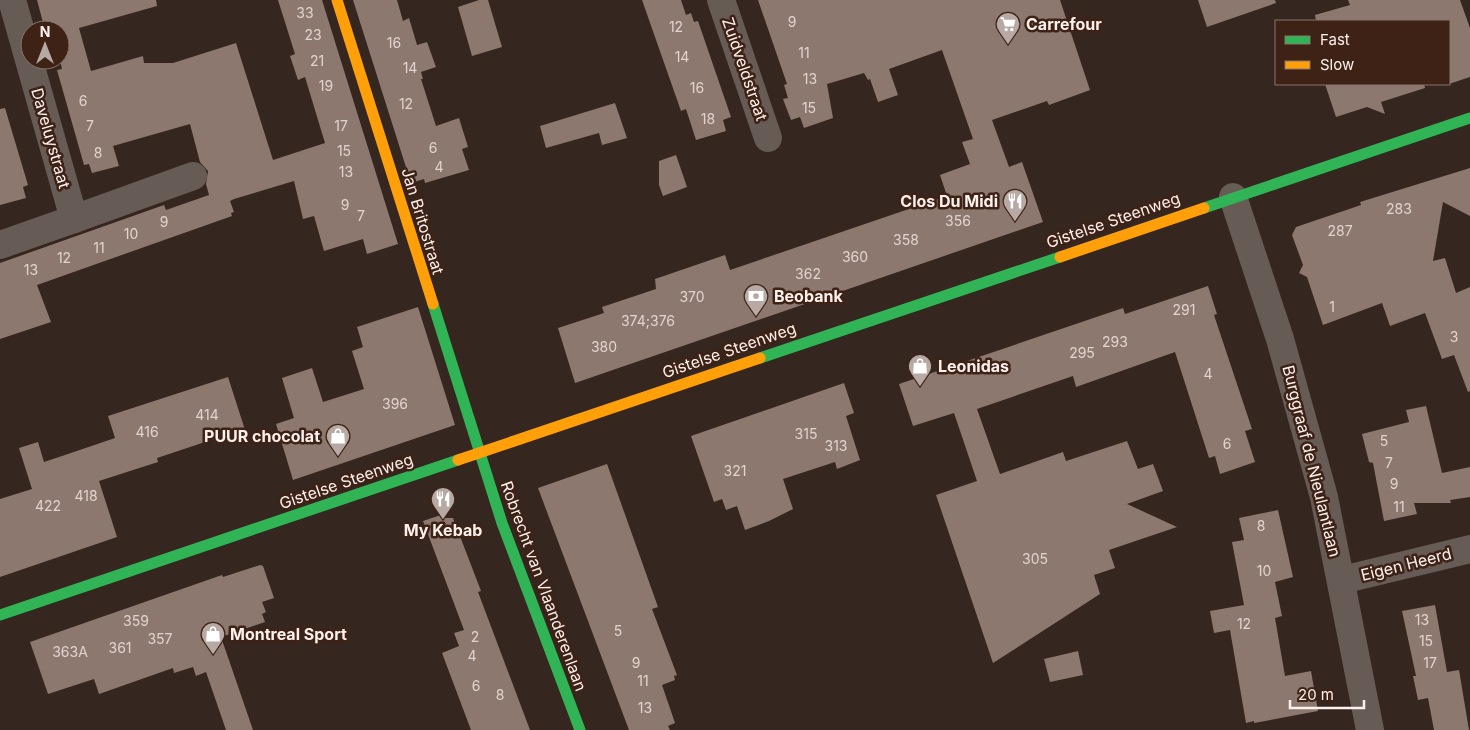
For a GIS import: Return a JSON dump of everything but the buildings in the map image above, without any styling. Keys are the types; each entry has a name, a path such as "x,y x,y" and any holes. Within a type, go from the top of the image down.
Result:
{"main road":[{"name":"Jan Britostraat","path":"337,0 479,452"},
{"name":"Gistelse Steenweg","path":"0,615 1470,118"},
{"name":"Robrecht van Vlaanderenlaan","path":"479,452 502,523 580,730"}],"street":[{"name":"Daveluystraat","path":"12,0 74,219"},
{"name":"Zuidveldstraat","path":"721,0 768,138"},
{"path":"0,245 193,176"},
{"name":"Burggraaf de Nieulantlaan","path":"1233,197 1280,339 1324,496 1370,730"},
{"name":"Eigen Heerd","path":"1342,580 1470,549"}],"traffic: fast":[{"path":"1204,208 1470,118"},
{"path":"760,358 1060,257"},
{"path":"433,304 502,523 580,730"},
{"path":"0,615 458,460"}],"traffic: slow":[{"path":"337,0 433,304"},
{"path":"1060,257 1204,208"},
{"path":"458,460 760,358"}],"place":[{"name":"Carrefour","path":"1008,45"},
{"name":"Clos Du Midi","path":"1015,222"},
{"name":"Beobank","path":"756,317"},
{"name":"Leonidas","path":"920,387"},
{"name":"PUUR chocolat","path":"338,457"},
{"name":"My Kebab","path":"443,520"},
{"name":"Montreal Sport","path":"213,655"}]}
